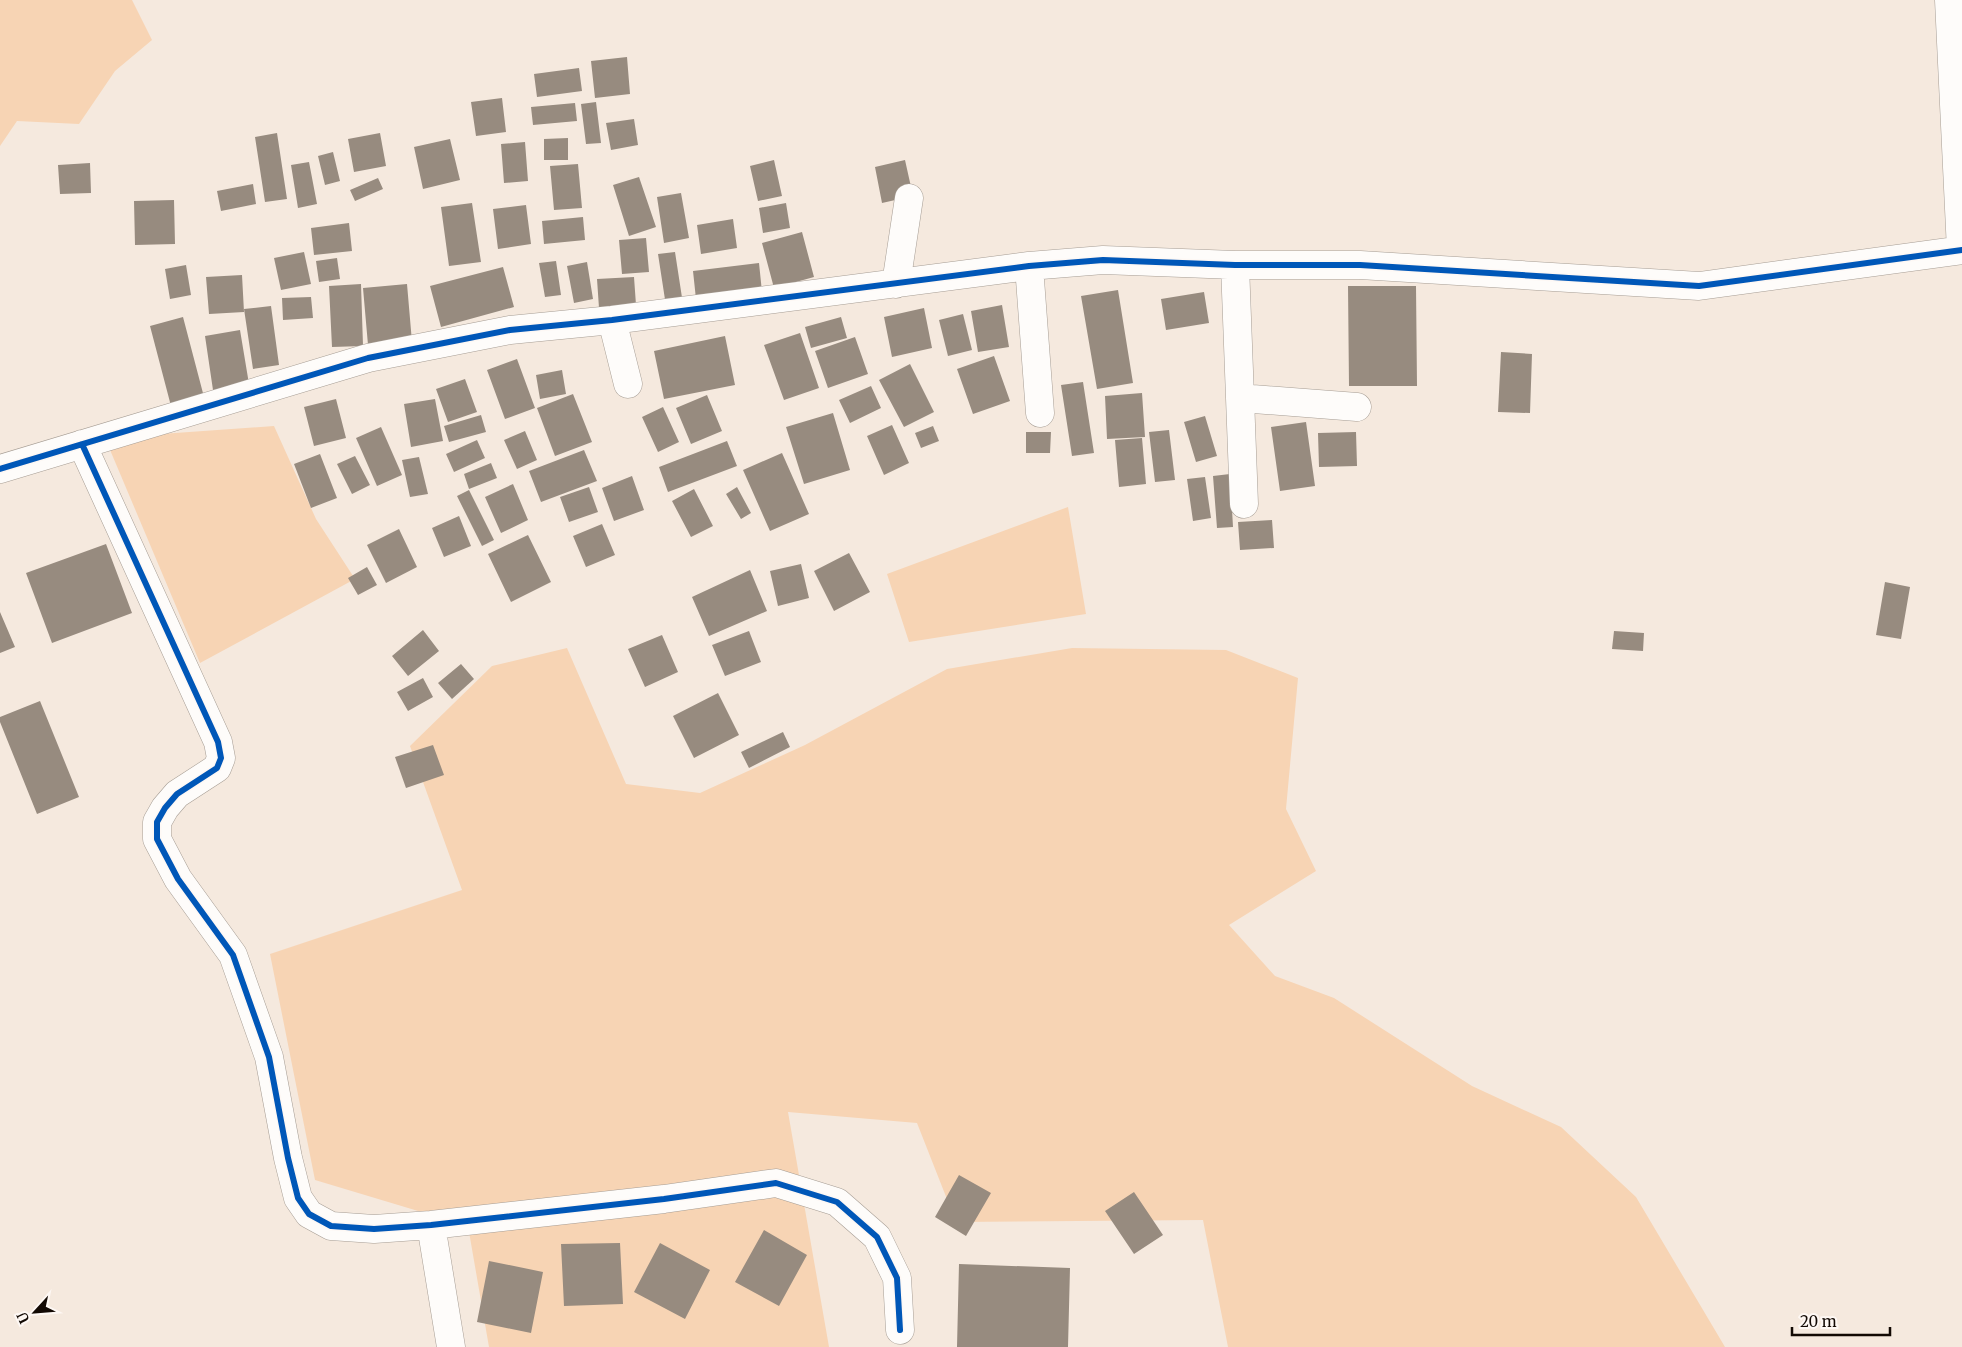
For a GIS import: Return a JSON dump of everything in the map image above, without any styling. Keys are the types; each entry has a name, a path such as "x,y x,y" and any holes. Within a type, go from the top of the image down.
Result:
{"street":[{"path":"0,469 368,358 510,330 612,320 1029,266 1103,260 1235,265 1360,265 1699,286 1962,250 1949,0"},
{"path":"896,284 909,198"},
{"path":"1235,265 1244,504"},
{"path":"1029,266 1040,413"},
{"path":"612,320 628,384"},
{"path":"1240,398 1357,406"},
{"path":"82,444 218,742 222,758 216,768 177,794 165,808 157,822 157,839 178,878 233,955 269,1057 288,1158 298,1198 309,1214 331,1226 374,1229 430,1225 664,1199 776,1182 837,1202 877,1237 897,1278 900,1330"},
{"path":"430,1225 451,1347"}],"shaded area":[{"path":"0,0 132,0 152,40 115,71 79,124 17,121 0,146"},
{"path":"274,426 316,519 355,579 200,663 105,438"},
{"path":"1068,507 1086,614 909,642 887,574"},
{"path":"567,648 626,784 700,793 805,745 947,669 1072,648 1226,650 1298,678 1286,809 1316,871 1229,925 1275,976 1334,998 1472,1086 1561,1127 1636,1197 1725,1347 1228,1347 1203,1220 956,1222 917,1123 788,1112 829,1347 489,1347 468,1226 315,1180 270,954 462,890 410,746 492,666"}],"building":[{"path":"627,57 630,94 595,98 591,61"},
{"path":"579,68 582,91 537,97 534,74"},
{"path":"502,98 506,132 476,136 471,102"},
{"path":"596,102 601,143 586,144 581,104"},
{"path":"575,103 577,121 533,125 531,107"},
{"path":"634,119 638,145 611,150 606,123"},
{"path":"277,133 287,199 265,202 255,137"},
{"path":"380,133 386,166 354,172 348,139"},
{"path":"568,138 568,160 544,160 544,139"},
{"path":"450,139 460,180 423,189 414,147"},
{"path":"525,142 528,181 504,183 501,144"},
{"path":"333,152 340,181 325,185 318,156"},
{"path":"774,160 782,196 758,201 750,166"},
{"path":"905,160 913,196 882,203 875,167"},
{"path":"309,162 317,204 298,208 291,165"},
{"path":"90,163 91,193 60,194 58,165"},
{"path":"578,164 582,208 554,210 550,166"},
{"path":"639,177 656,227 629,236 613,185"},
{"path":"378,178 383,189 355,201 350,190"},
{"path":"253,184 256,204 221,211 217,191"},
{"path":"681,193 689,238 664,243 657,197"},
{"path":"174,200 175,244 135,245 134,201"},
{"path":"472,203 481,262 449,266 441,207"},
{"path":"786,203 790,228 763,233 759,208"},
{"path":"526,205 531,244 498,249 493,209"},
{"path":"583,217 585,240 544,244 542,221"},
{"path":"733,219 737,248 701,254 697,225"},
{"path":"349,223 352,251 314,255 311,228"},
{"path":"802,232 814,277 774,288 762,243"},
{"path":"646,238 649,272 622,274 619,240"},
{"path":"304,252 311,284 281,290 274,258"},
{"path":"675,252 683,304 666,306 658,254"},
{"path":"337,258 340,279 319,282 316,261"},
{"path":"556,261 561,295 545,297 539,263"},
{"path":"587,262 593,299 574,303 567,266"},
{"path":"759,263 762,292 696,299 693,271"},
{"path":"186,265 191,295 170,299 165,269"},
{"path":"503,267 514,307 441,327 430,286"},
{"path":"242,275 244,312 209,314 206,277"},
{"path":"634,277 636,305 599,308 597,279"},
{"path":"361,284 363,346 332,347 329,286"},
{"path":"407,284 412,342 368,345 363,288"},
{"path":"1348,286 1416,286 1417,386 1349,386"},
{"path":"1118,290 1133,383 1097,389 1081,296"},
{"path":"1204,292 1209,323 1166,330 1161,299"},
{"path":"311,297 313,318 283,320 282,298"},
{"path":"1002,305 1009,347 978,352 971,311"},
{"path":"271,306 279,365 253,369 244,309"},
{"path":"924,308 932,348 892,357 884,317"},
{"path":"963,314 972,350 948,356 939,320"},
{"path":"183,317 204,397 171,406 150,326"},
{"path":"841,317 847,338 811,348 805,327"},
{"path":"240,330 249,384 213,390 205,336"},
{"path":"800,333 819,388 784,400 764,345"},
{"path":"725,336 735,385 664,399 654,351"},
{"path":"855,337 868,374 828,388 815,351"},
{"path":"1501,352 1532,354 1530,413 1498,412"},
{"path":"994,356 1010,401 973,414 957,369"},
{"path":"517,359 535,408 505,419 487,370"},
{"path":"910,364 934,412 904,427 879,380"},
{"path":"562,370 566,394 540,399 536,375"},
{"path":"465,379 477,412 448,422 436,389"},
{"path":"1083,382 1094,453 1072,456 1061,385"},
{"path":"871,386 881,408 850,423 839,400"},
{"path":"1142,393 1145,437 1107,439 1105,396"},
{"path":"573,394 592,442 555,456 537,408"},
{"path":"707,395 722,431 691,444 676,408"},
{"path":"336,399 346,438 314,446 304,407"},
{"path":"435,399 443,441 411,447 404,404"},
{"path":"663,407 679,442 658,452 642,417"},
{"path":"833,413 850,470 804,484 786,427"},
{"path":"481,415 486,432 449,442 444,426"},
{"path":"1205,416 1217,456 1196,462 1184,422"},
{"path":"1306,422 1315,486 1280,491 1271,427"},
{"path":"892,425 909,463 884,475 867,436"},
{"path":"933,426 939,441 921,448 915,433"},
{"path":"381,427 402,475 377,486 356,438"},
{"path":"1169,430 1175,480 1155,482 1149,432"},
{"path":"525,431 537,460 517,469 504,440"},
{"path":"1026,432 1051,432 1050,453 1026,453"},
{"path":"1356,432 1357,466 1319,467 1318,433"},
{"path":"1142,438 1146,484 1119,487 1115,440"},
{"path":"477,440 485,458 454,472 446,454"},
{"path":"727,441 737,466 668,492 659,467"},
{"path":"584,450 597,481 541,502 529,471"},
{"path":"782,453 809,514 770,531 743,470"},
{"path":"320,454 337,498 311,508 294,464"},
{"path":"355,456 370,485 352,494 337,464"},
{"path":"419,457 428,494 410,497 402,460"},
{"path":"491,463 497,478 469,489 464,474"},
{"path":"1230,474 1233,527 1217,528 1213,476"},
{"path":"632,476 644,510 614,521 602,488"},
{"path":"1205,477 1211,518 1193,521 1187,479"},
{"path":"513,484 528,520 501,533 485,497"},
{"path":"589,487 598,512 569,522 560,497"},
{"path":"737,487 751,513 741,519 726,494"},
{"path":"694,489 713,526 691,537 672,501"},
{"path":"469,490 494,540 482,546 457,496"},
{"path":"459,516 471,546 444,557 432,528"},
{"path":"1272,520 1274,548 1240,550 1238,522"},
{"path":"602,524 615,555 586,567 573,536"},
{"path":"399,529 417,567 386,583 367,545"},
{"path":"528,535 551,582 511,602 488,554"},
{"path":"106,544 132,613 52,643 26,573"},
{"path":"849,553 870,592 834,611 814,571"},
{"path":"801,564 809,598 778,606 770,571"},
{"path":"367,567 377,585 358,595 348,578"},
{"path":"750,570 767,611 709,636 692,597"},
{"path":"1885,582 1910,587 1901,639 1876,635"},
{"path":"0,612 15,647 0,653"},
{"path":"423,630 439,651 408,676 392,656"},
{"path":"749,631 761,662 725,676 712,645"},
{"path":"1614,631 1644,633 1643,651 1612,649"},
{"path":"662,635 678,672 645,687 628,649"},
{"path":"461,664 474,679 452,699 438,683"},
{"path":"423,678 433,697 408,711 397,692"},
{"path":"718,693 739,735 694,758 673,716"},
{"path":"40,701 79,797 37,814 0,722 0,717"},
{"path":"783,732 790,747 749,768 741,752"},
{"path":"433,745 444,775 406,788 395,757"},
{"path":"959,1175 991,1193 966,1236 935,1217"},
{"path":"1134,1192 1163,1235 1134,1254 1105,1211"},
{"path":"764,1230 807,1255 779,1306 735,1282"},
{"path":"620,1243 623,1304 564,1306 561,1244"},
{"path":"660,1243 710,1270 685,1319 634,1292"},
{"path":"489,1261 543,1272 531,1333 477,1322"},
{"path":"959,1264 1070,1268 1068,1347 957,1347"}],"cycle path":[{"path":"0,469 368,358 510,330 612,320 1029,266 1103,260 1235,265 1360,265 1699,286 1962,250"},
{"path":"82,444 218,742 221,758 217,768 177,794 165,808 157,822 157,839 178,879 233,955 269,1057 288,1158 298,1198 309,1214 331,1226 374,1229 431,1225 664,1199 776,1183 837,1202 877,1237 897,1278 900,1330"}]}
